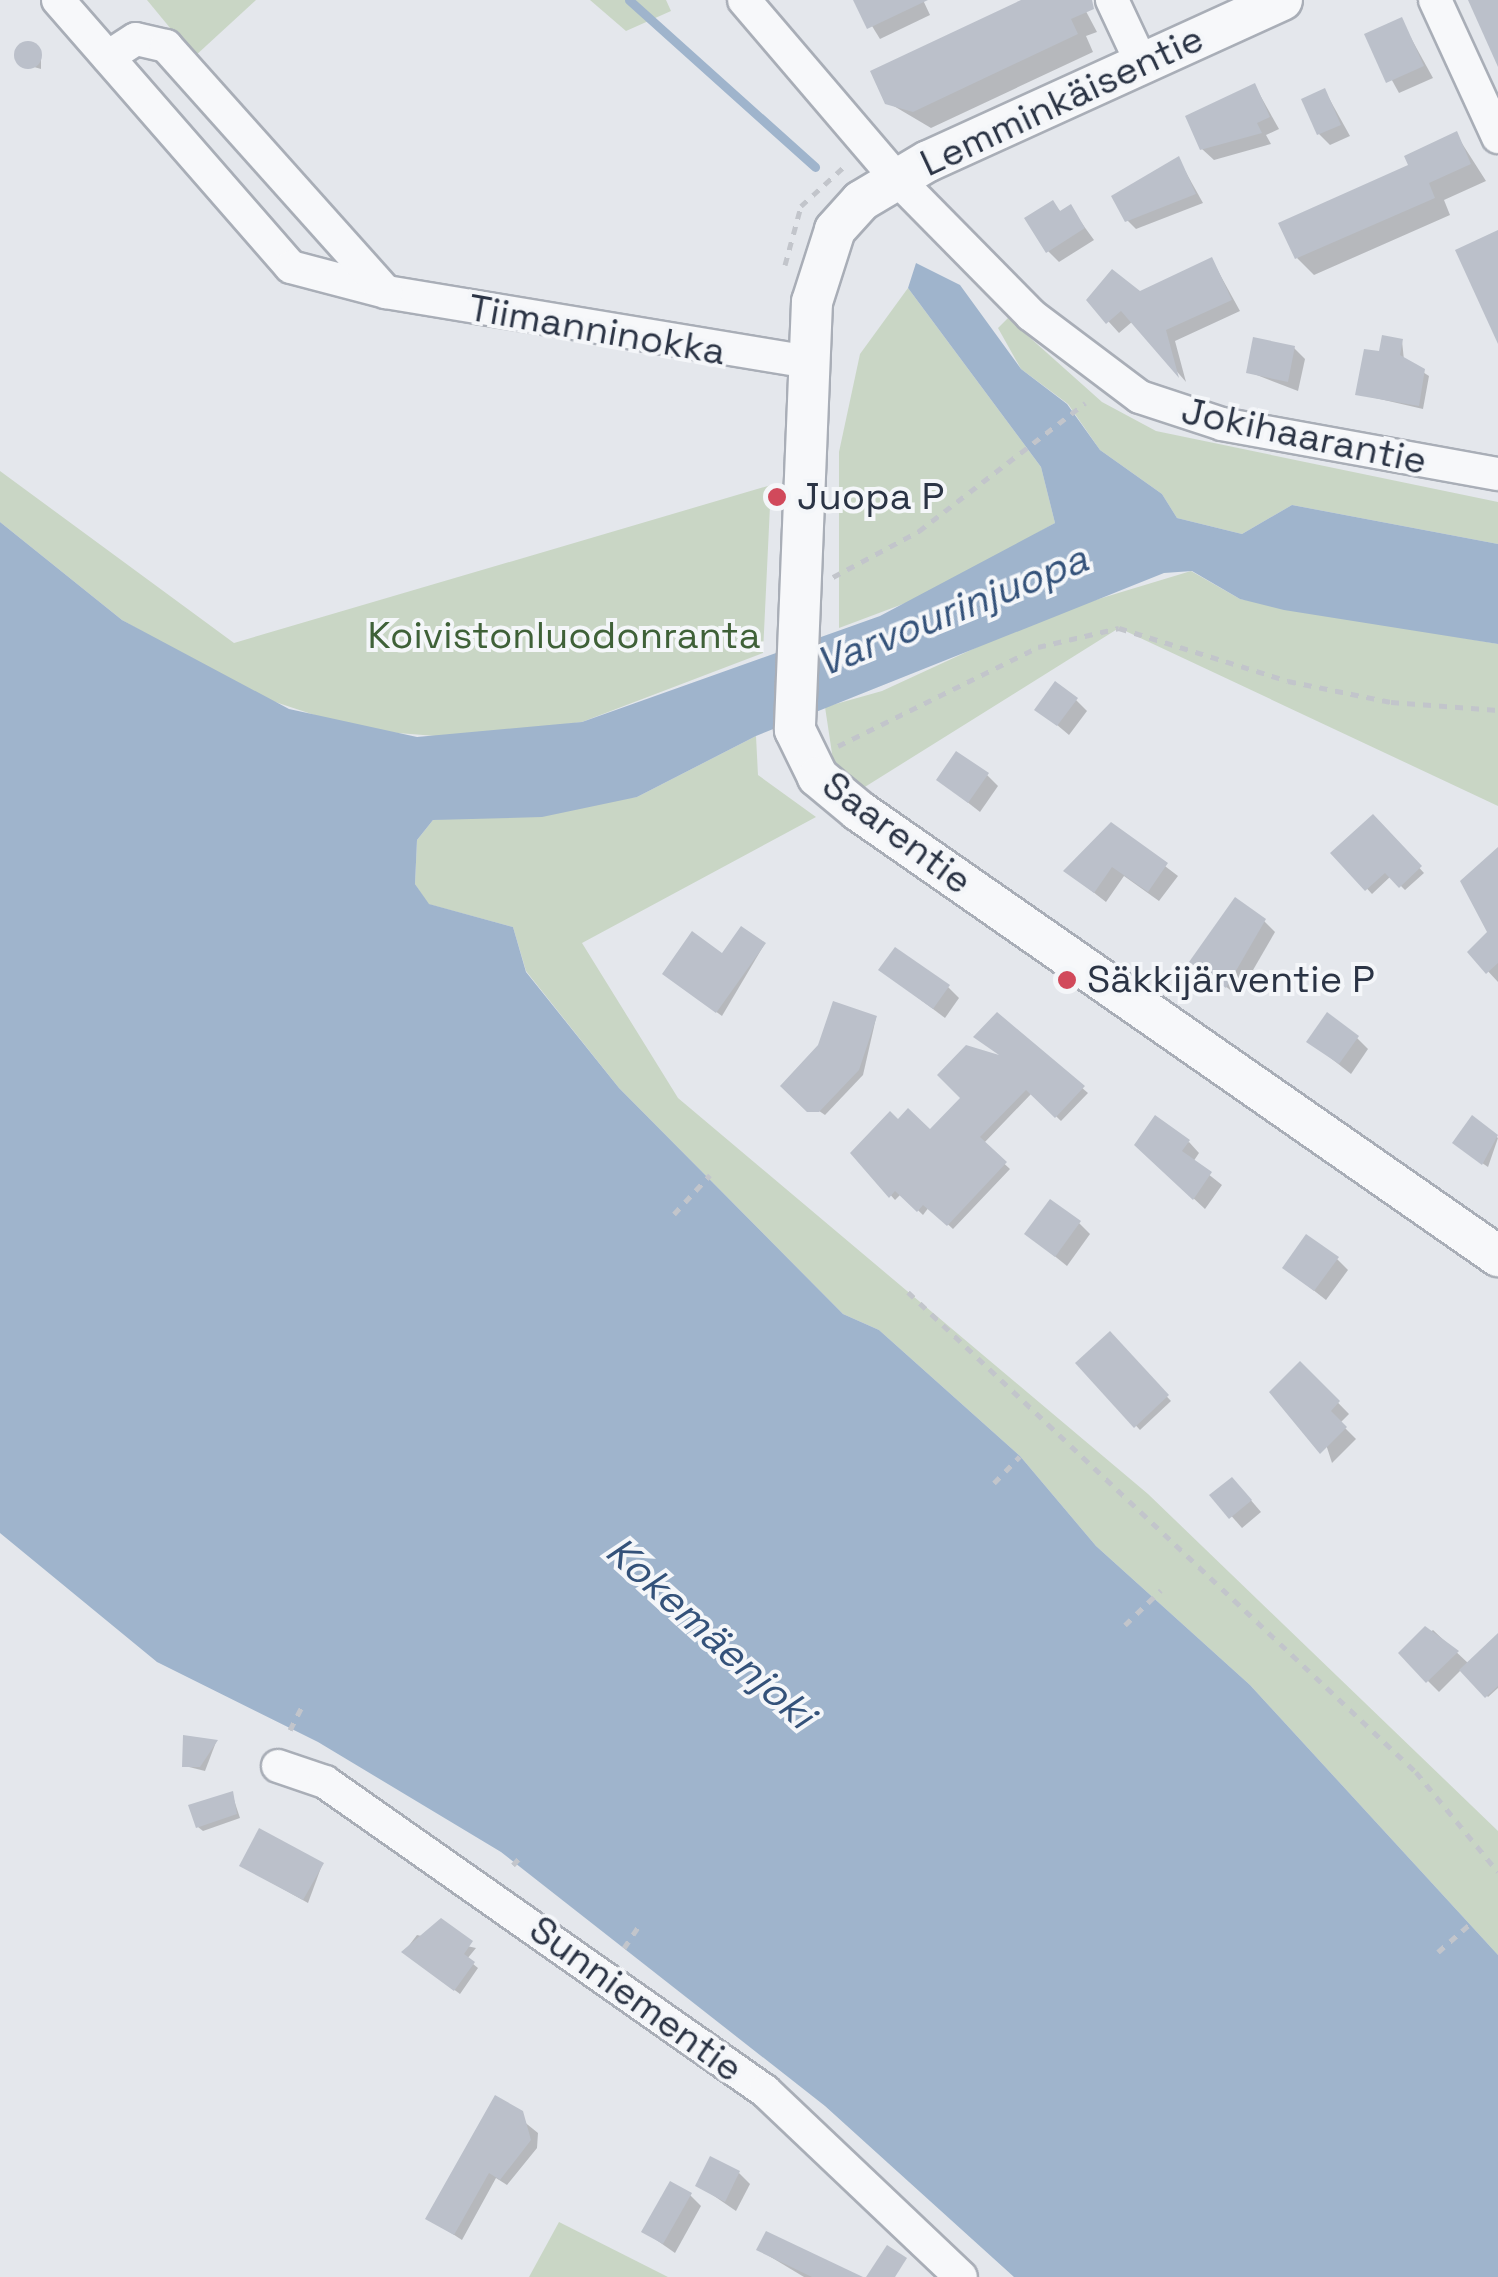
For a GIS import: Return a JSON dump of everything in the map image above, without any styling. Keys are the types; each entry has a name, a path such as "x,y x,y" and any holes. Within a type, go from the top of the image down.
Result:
{"street":[{"name":"Tiimanninokka","path":"58,0 292,267 386,292 808,362"},
{"name":"Jokihaarantie","path":"744,0 887,167 1031,315 1140,398 1222,424 1498,474"},
{"path":"1112,0 1142,64"},
{"name":"Lemminkäisentie","path":"887,167 1142,64 1282,0"},
{"path":"1434,0 1498,138"},
{"path":"108,57 136,38 166,46 386,292"},
{"path":"801,745 792,624 808,362 818,268 835,230 887,167"},
{"name":"Saarentie","path":"801,745 859,812 1498,1256"},
{"name":"Sunniementie","path":"278,1766 325,1782 765,2090 960,2277"}],"path":[{"path":"784,276 800,206 848,164 887,167"},
{"path":"794,584 872,558 1005,467 1085,404"},
{"path":"801,745 1021,654 1118,628 1288,681 1392,702 1498,710"},
{"path":"674,1214 710,1175"},
{"path":"908,1292 1416,1772 1498,1872"},
{"path":"994,1483 1020,1456"},
{"path":"1125,1625 1161,1590"},
{"path":"290,1730 304,1703"},
{"path":"513,1865 523,1854"},
{"path":"624,1948 640,1924"},
{"path":"1438,1952 1470,1924"}],"green space":[{"path":"147,0 256,0 194,57"},
{"path":"590,0 666,0 671,11 626,31"},
{"path":"908,288 1041,467 1055,523 927,595 839,628 839,452 860,354"},
{"path":"1008,318 1102,402 1156,431 1498,502 1498,544 1292,505 1242,534 1177,518 1162,494 1100,450 1068,404 1021,369 998,328"},
{"name":"Koivistonluodonranta","path":"0,471 234,643 771,485 763,653 582,722 461,738 360,730 251,694 122,620 0,522"},
{"path":"1191,571 1240,599 1498,644 1498,806 1119,628 860,790 833,760 825,707 882,691 1049,614"},
{"path":"756,736 758,775 816,817 582,943 678,1098 1148,1494 1498,1831 1498,1955 1250,1685 1096,1546 1020,1456 879,1330 843,1314 619,1088 526,971 513,927 428,904 415,884 417,840 433,820 637,797"},
{"path":"559,2222 668,2277 529,2277"}],"water":[{"path":"916,263 960,285 1021,369 1067,404 1100,450 1162,494 1177,518 1242,534 1292,505 1498,544 1498,644 1284,610 1240,599 1192,571 1164,573 756,736 637,797 542,817 433,820 417,840 415,884 429,904 513,927 526,972 619,1088 843,1314 879,1330 1020,1456 1096,1546 1250,1685 1498,1955 1498,2277 1014,2277 825,2106 501,1852 318,1742 157,1662 0,1533 0,522 122,620 289,709 417,737 582,722 880,616 1055,523 1041,467 908,288"}],"building":[{"path":"853,0 928,0 867,29"},
{"path":"1021,0 1092,0 1094,9 1071,19 1078,34 913,112 885,104 870,71"},
{"path":"1468,0 1498,0 1498,67"},
{"path":"1402,17 1424,66 1386,83 1364,34"},
{"path":"28,41 38,45 42,55 38,65 28,69 18,65 14,55 18,45"},
{"path":"1255,83 1270,117 1257,123 1262,133 1200,150 1185,116"},
{"path":"1325,88 1341,125 1317,135 1301,99"},
{"path":"1457,131 1471,164 1429,183 1435,198 1295,259 1278,223 1408,165 1404,156"},
{"path":"1179,156 1196,194 1125,222 1111,196"},
{"path":"1053,200 1060,211 1071,204 1085,228 1046,253 1024,218"},
{"path":"1498,230 1498,344 1455,250"},
{"path":"1212,257 1232,300 1166,330 1179,378 1121,311 1106,324 1086,300 1112,269 1140,291"},
{"path":"1382,335 1403,339 1400,355 1425,369 1419,406 1355,395 1364,349 1379,351"},
{"path":"1253,337 1295,346 1288,382 1246,373"},
{"path":"1055,681 1078,698 1057,726 1034,710"},
{"path":"956,751 989,773 968,803 936,780"},
{"path":"1373,814 1422,866 1399,888 1385,873 1365,891 1330,853"},
{"path":"1111,822 1168,863 1148,892 1112,867 1094,893 1063,871"},
{"path":"1498,847 1498,963 1486,974 1467,952 1487,932 1460,881"},
{"path":"1235,897 1266,919 1226,988 1189,962"},
{"path":"741,926 766,943 716,1013 662,974 692,931 722,953"},
{"path":"895,947 950,985 933,1009 878,970"},
{"path":"833,1001 877,1016 859,1070 819,1112 807,1112 780,1086 818,1045"},
{"path":"997,1012 1085,1086 1055,1118 1026,1090 980,1137 1007,1162 947,1226 923,1205 917,1212 895,1191 889,1198 850,1153 890,1111 898,1119 908,1108 930,1129 960,1098 937,1075 966,1045 999,1055 973,1037"},
{"path":"1327,1012 1359,1036 1339,1064 1306,1042"},
{"path":"1155,1115 1190,1140 1182,1151 1212,1172 1193,1200 1134,1145"},
{"path":"1472,1115 1498,1135 1482,1165 1452,1143"},
{"path":"1050,1199 1081,1221 1055,1257 1024,1234"},
{"path":"1306,1234 1339,1257 1314,1291 1282,1268"},
{"path":"1110,1331 1169,1395 1134,1428 1075,1363"},
{"path":"1300,1361 1340,1401 1331,1411 1347,1427 1320,1454 1269,1392"},
{"path":"1232,1477 1252,1500 1229,1519 1209,1495"},
{"path":"1425,1626 1459,1651 1426,1683 1398,1653"},
{"path":"1498,1633 1498,1686 1485,1698 1459,1670"},
{"path":"183,1735 218,1740 200,1767 182,1767"},
{"path":"233,1791 237,1814 196,1828 188,1805"},
{"path":"259,1828 324,1863 303,1900 239,1866"},
{"path":"441,1918 473,1941 464,1954 475,1962 454,1991 401,1952"},
{"path":"495,2095 523,2111 531,2140 500,2180 489,2173 454,2235 425,2219"},
{"path":"710,2156 740,2171 725,2202 695,2186"},
{"path":"670,2181 692,2193 663,2244 641,2232"},
{"path":"766,2231 863,2277 812,2277 756,2250"},
{"path":"887,2245 907,2258 895,2277 866,2277"}],"waterway":[{"path":"629,0 815,167"}],"place":[{"name":"Juopa P","path":"777,497"},
{"name":"Säkkijärventie P","path":"1067,980"}],"water label":[{"name":"Varvourinjuopa","path":"952,611"},
{"name":"Kokemäenjoki","path":"710,1633"}]}
